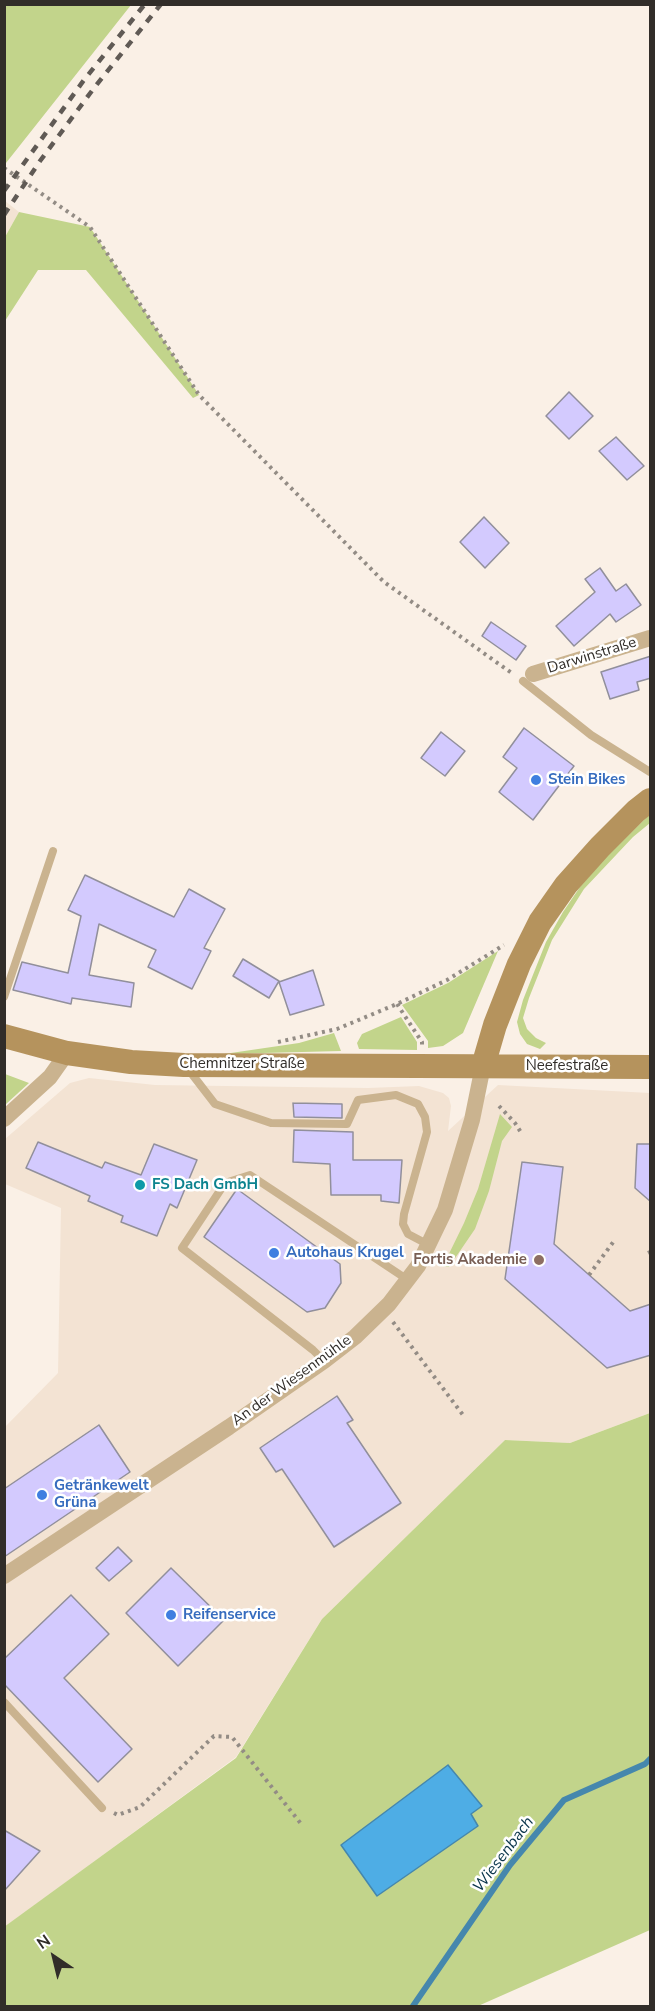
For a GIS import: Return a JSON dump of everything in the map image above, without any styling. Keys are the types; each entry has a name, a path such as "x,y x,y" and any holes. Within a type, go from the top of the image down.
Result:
{"main road":[{"path":"483,1066 495,1025 519,964 540,922 566,885 600,847 636,811 651,801"},
{"name":"Chemnitzer Straße","path":"4,1036 67,1053 131,1062 184,1065 483,1066"},
{"name":"Neefestraße","path":"483,1066 651,1067"}],"street":[{"name":"Darwinstraße","path":"528,678 651,638"},
{"path":"4,1119 50,1077 67,1053"},
{"name":"An der Wiesenmühle","path":"4,1576 229,1427 324,1361 355,1337 381,1311 408,1280 429,1245 445,1210 472,1120 483,1066"}],"lane":[{"path":"528,678 591,735 651,772"},
{"path":"4,998 53,851"},
{"path":"184,1065 215,1104 271,1123 347,1124 358,1100 396,1095 418,1104 425,1117 427,1132 403,1224 408,1234 429,1245"},
{"path":"324,1361 182,1248 225,1183 250,1175 408,1280"},
{"path":"4,1702 102,1808"}],"path":[{"path":"4,168 90,227 199,395 384,582 528,678"},
{"path":"274,1042 337,1029 397,1004 447,980 510,941"},
{"path":"397,1004 422,1042 423,1049"},
{"path":"499,1106 522,1134"},
{"path":"589,1275 614,1241"},
{"path":"381,1311 397,1327 463,1415"},
{"path":"102,1808 118,1815 140,1807 214,1736 232,1737 302,1825"}],"shaded area":[{"path":"5,201 19,212 5,237"},
{"path":"89,1078 155,1085 368,1088 419,1086 443,1093 449,1098 451,1106 448,1131 498,1085 650,1093 650,1413 570,1443 505,1440 322,1619 236,1757 5,1927 5,1427 58,1373 61,1208 5,1184 5,1139 70,1083"}],"green space":[{"path":"4,5 131,5 6,163 4,162"},
{"path":"19,212 90,227 199,395 193,398 86,270 38,270 5,321 5,237"},
{"path":"650,814 650,823 633,837 584,889 552,940 523,1018 527,1029 536,1038 546,1043 540,1049 527,1044 520,1034 517,1022 523,1000 546,942 580,887 606,857"},
{"path":"498,951 463,1033 443,1046 428,1048 428,1041 402,1005 448,983"},
{"path":"401,1017 417,1042 417,1050 359,1049 357,1043 362,1034"},
{"path":"334,1033 341,1051 224,1054 299,1043"},
{"path":"5,1074 29,1083 4,1105"},
{"path":"500,1114 512,1127 502,1141 489,1191 475,1229 449,1267 443,1266 478,1189"},
{"path":"650,1413 650,1930 478,2006 5,2006 4,1927 236,1758 322,1619 505,1440 570,1443"}],"water":[{"path":"448,1765 482,1806 471,1814 478,1826 377,1896 341,1845"}],"building":[{"path":"569,392 593,416 569,439 546,416"},
{"path":"616,437 644,466 627,480 599,451"},
{"path":"484,517 509,543 485,568 460,542"},
{"path":"600,568 616,591 626,584 641,605 616,622 610,614 574,646 556,626 595,592 585,579"},
{"path":"491,622 526,646 516,660 482,636"},
{"path":"651,656 651,678 637,682 639,690 610,699 601,672"},
{"path":"524,728 574,766 533,820 499,792 517,768 503,757"},
{"path":"441,732 465,751 445,776 421,758"},
{"path":"85,875 174,917 189,889 225,909 204,948 211,951 192,989 148,967 156,950 99,924 89,975 134,983 131,1007 72,998 71,1004 13,990 22,962 68,973 81,916 68,910"},
{"path":"243,959 279,981 269,998 233,976"},
{"path":"313,970 324,1005 290,1015 279,982"},
{"path":"293,1103 342,1104 342,1118 294,1117"},
{"path":"294,1130 353,1132 353,1160 402,1160 399,1203 381,1201 381,1195 331,1195 330,1164 293,1162"},
{"name":"FS Dach GmbH","path":"38,1142 102,1168 105,1162 141,1175 154,1144 197,1160 177,1208 170,1204 157,1236 121,1222 123,1216 88,1201 90,1196 26,1168"},
{"path":"637,1144 651,1144 651,1202 635,1188"},
{"name":"Fortis Akademie","path":"522,1162 563,1167 554,1244 630,1311 651,1304 651,1355 607,1368 505,1279"},
{"path":"237,1189 340,1264 341,1283 325,1308 307,1312 204,1237"},
{"path":"337,1396 353,1420 347,1423 401,1503 334,1547 282,1469 276,1472 260,1448"},
{"path":"99,1425 130,1472 4,1557 4,1489"},
{"path":"118,1547 132,1561 109,1581 96,1568"},
{"path":"171,1568 224,1620 178,1666 126,1613"},
{"path":"71,1595 109,1634 64,1678 132,1749 98,1782 4,1684 4,1659"},
{"path":"4,1830 40,1851 4,1891"}],"waterway":[{"name":"Wiesenbach","path":"413,2006 510,1865 564,1800 645,1764 650,1759"}],"railway":[{"path":"4,191 84,80 145,4"},
{"path":"4,215 40,161 94,88 161,4"}],"place":[{"name":"Stein Bikes","path":"536,780"},
{"name":"FS Dach GmbH","path":"140,1185"},
{"name":"Autohaus Krugel","path":"274,1253"},
{"name":"Fortis Akademie","path":"539,1260"},
{"name":"Getränkewelt Grüna","path":"42,1495"},
{"name":"Reifenservice","path":"171,1615"}]}
